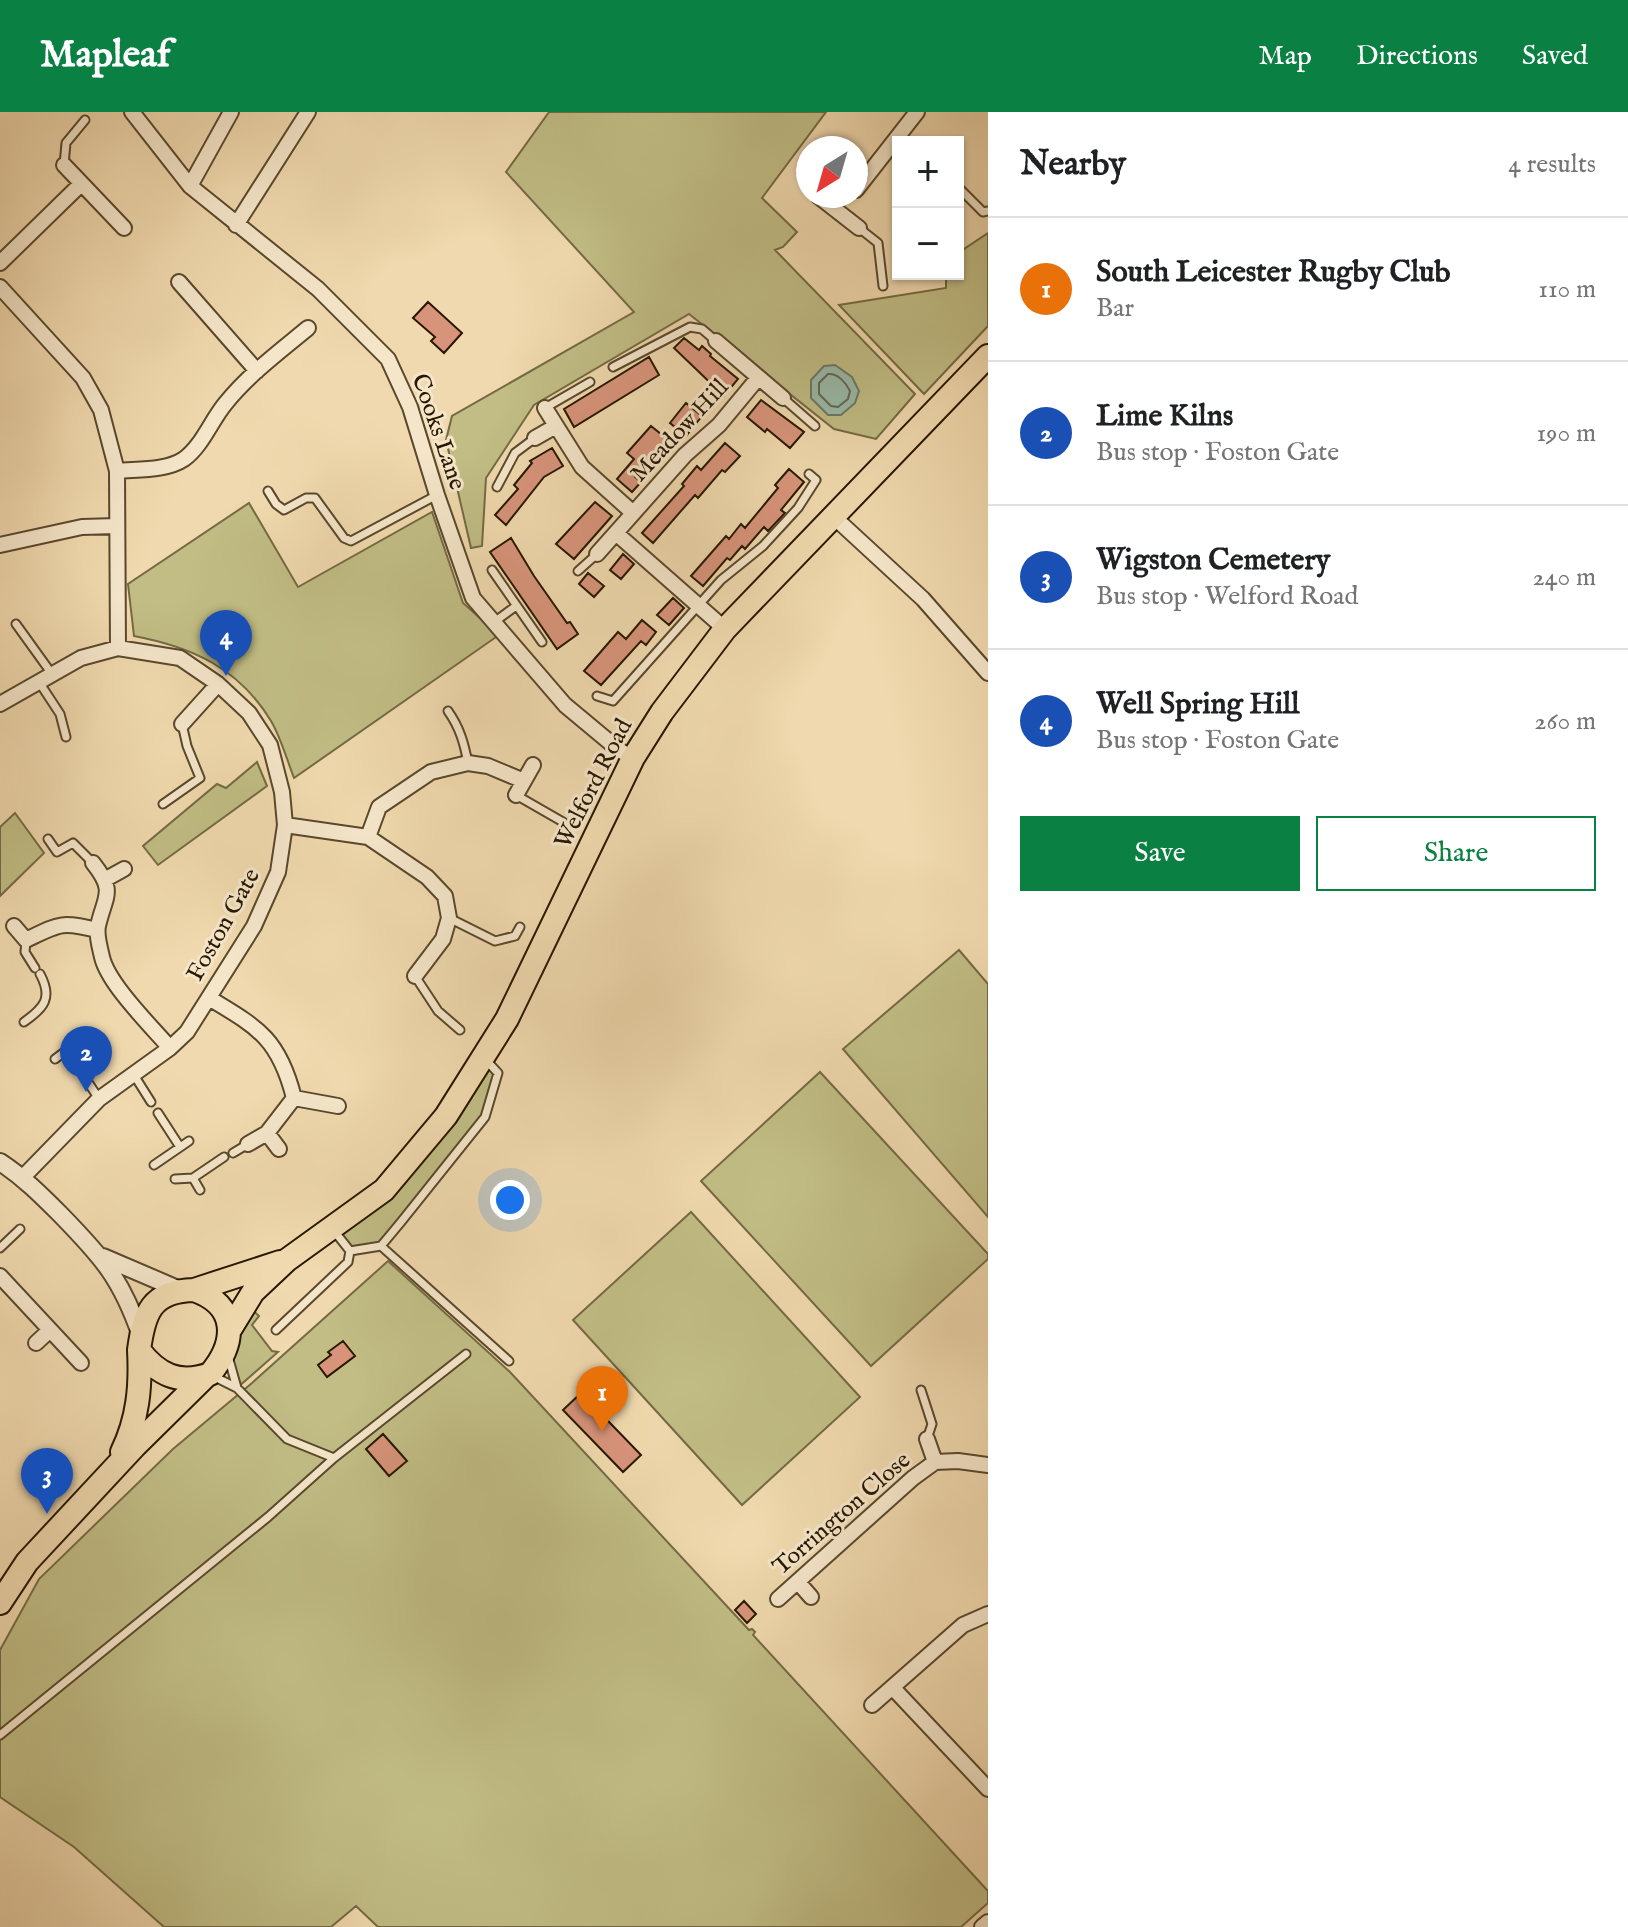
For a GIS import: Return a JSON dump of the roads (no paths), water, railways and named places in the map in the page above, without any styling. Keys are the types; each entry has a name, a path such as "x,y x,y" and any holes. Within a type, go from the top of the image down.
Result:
{"main road":[{"name":"Welford Road","path":"228,1339 253,1292 287,1260 384,1190 446,1116 507,1019 633,758 662,712 725,629 988,356"},
{"name":"Welford Road","path":"187,1290 287,1260"},
{"path":"0,1603 27,1562 208,1375 228,1339 221,1307 207,1295 187,1290 162,1297 145,1316 140,1343 141,1384 133,1429 115,1468"},
{"path":"140,1343 162,1373 173,1378 194,1379 208,1375"}],"street":[{"name":"Cooks Lane","path":"132,112 190,186 318,289 388,359 410,407 473,598 565,705 633,758"},
{"path":"190,186 231,112"},
{"path":"236,225 308,112"},
{"path":"907,136 917,112"},
{"path":"868,178 892,153"},
{"path":"64,165 124,228"},
{"path":"0,263 81,184"},
{"path":"833,208 859,228"},
{"path":"839,213 843,208"},
{"path":"179,282 257,371"},
{"path":"0,287 83,378 101,410 117,471 118,648"},
{"path":"117,471 170,466 183,459 225,403 308,328"},
{"name":"Meadow Hill","path":"716,341 783,398"},
{"name":"Meadow Hill","path":"597,554 685,455 719,425 758,378"},
{"name":"Meadow Hill","path":"545,408 582,467 632,512"},
{"path":"535,438 556,426"},
{"path":"834,517 923,599 988,673"},
{"path":"0,545 82,527 117,526"},
{"path":"617,534 725,629"},
{"name":"Foston Gate","path":"0,704 81,658 118,648 180,658 218,684 249,713 270,745 282,792 285,825 278,872 254,926 187,1032 170,1048 99,1099 23,1177"},
{"path":"182,724 218,684"},
{"path":"368,837 379,807 431,772 468,763 488,766 524,781"},
{"path":"516,795 533,765"},
{"path":"285,825 368,837 427,877 445,896 449,918 443,939 415,976"},
{"path":"93,863 106,879 109,894 97,930 103,962 123,993 170,1048"},
{"path":"106,879 124,869"},
{"path":"14,926 26,940 69,923 97,930"},
{"path":"209,998 253,1024 273,1045 288,1074 294,1098"},
{"path":"294,1098 338,1106"},
{"path":"248,1144 267,1133 294,1098"},
{"path":"267,1133 279,1149"},
{"path":"0,1162 23,1177 101,1256 124,1293 140,1343"},
{"path":"101,1256 187,1290"},
{"path":"0,1276 81,1363"},
{"path":"36,1343 50,1330"},
{"name":"Torrington Close","path":"927,1439 935,1462"},
{"name":"Torrington Close","path":"778,1599 913,1478 935,1462 988,1465"},
{"path":"798,1582 811,1597"},
{"path":"872,1705 963,1625 988,1614"},
{"path":"893,1688 988,1789"},
{"path":"982,1927 988,1922"}],"lane":[{"path":"64,165 66,143 85,120"},
{"path":"964,193 983,212 988,211"},
{"path":"859,228 878,243 883,286"},
{"path":"613,367 690,327 702,329 716,341"},
{"path":"545,408 590,382"},
{"path":"783,398 815,426"},
{"path":"497,487 515,453 535,438"},
{"path":"597,696 613,701 721,580 763,546 798,508 816,480 809,474"},
{"path":"268,491 284,510 306,498 315,498 344,538 351,541 437,495"},
{"path":"578,571 597,554"},
{"path":"492,570 542,642"},
{"path":"493,623 516,606"},
{"path":"16,624 46,678 66,737"},
{"path":"448,711 458,724 468,763"},
{"path":"163,804 200,778 182,724"},
{"path":"516,795 563,822"},
{"path":"48,839 57,852 73,843 93,863"},
{"path":"449,918 495,941 515,936 520,927"},
{"path":"24,1022 41,1010 46,995 45,984 25,952 26,940"},
{"path":"415,976 438,1011 460,1030"},
{"path":"55,1059 67,1050 99,1099"},
{"path":"350,1251 381,1246 485,1117 498,1073 483,1057"},
{"path":"134,1075 151,1102"},
{"path":"158,1113 180,1147"},
{"path":"154,1165 189,1141"},
{"path":"233,1153 248,1144"},
{"path":"175,1179 193,1178 224,1157"},
{"path":"193,1178 200,1190"},
{"path":"0,1248 20,1229"},
{"path":"276,1330 348,1262 350,1251 332,1229"},
{"path":"381,1246 509,1361"},
{"path":"228,1339 237,1388"},
{"path":"0,1735 268,1517 334,1458 466,1354"},
{"path":"208,1375 237,1388 287,1439 334,1458"},
{"path":"921,1390 932,1424 927,1439"}],"water":[{"path":"835,365 852,377 859,391 855,403 841,415 828,415 811,398 811,380 824,366"}],"place":[{"name":"Well Spring Hill","path":"226,676"},
{"name":"Lime Kilns","path":"86,1092"},
{"name":"South Leicester Rugby Club","path":"602,1432"},
{"name":"Wigston Cemetery","path":"47,1514"}]}
